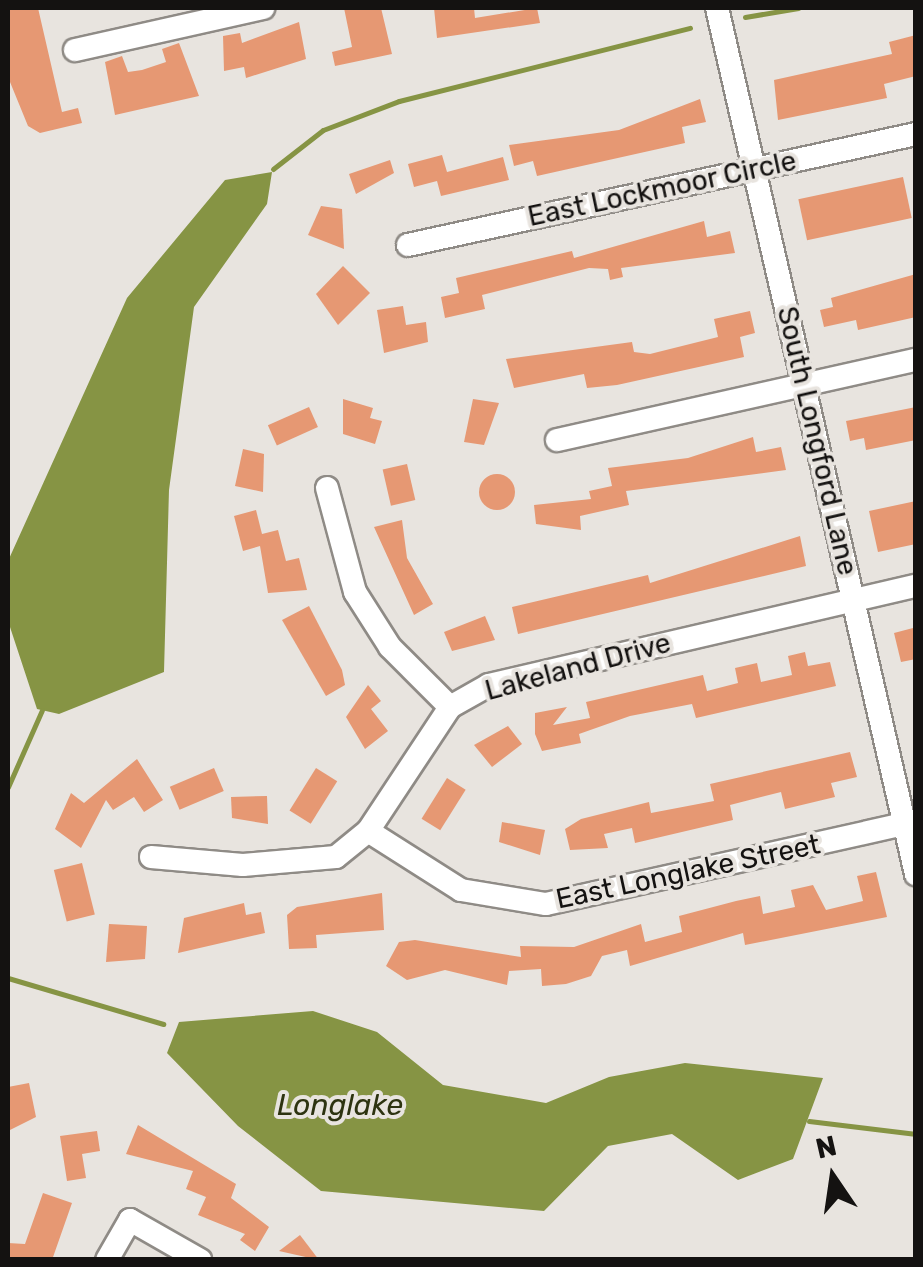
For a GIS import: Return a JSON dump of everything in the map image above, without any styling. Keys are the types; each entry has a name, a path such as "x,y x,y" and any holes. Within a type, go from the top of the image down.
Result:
{"street":[{"path":"75,50 195,15 264,8"},
{"name":"South Longford Lane","path":"717,8 853,600 910,822 916,874"},
{"name":"East Lockmoor Circle","path":"408,244 916,134"},
{"path":"557,440 916,360"},
{"path":"327,488 355,592 390,647 450,707"},
{"name":"Lakeland Drive","path":"368,831 450,707 489,685 566,664 916,586"},
{"name":"East Longlake Street","path":"368,831 461,890 546,904 910,822"},
{"path":"152,857 311,864 368,831"},
{"path":"107,1260 130,1220 200,1260"}],"water":[{"path":"272,172 267,204 194,307 169,490 164,672 59,714 37,709 9,624 8,561 127,298 225,180"},
{"name":"Longlake","path":"313,1011 377,1032 443,1085 546,1103 609,1077 685,1063 823,1078 793,1159 738,1180 672,1134 608,1146 544,1211 321,1191 238,1126 167,1053 179,1022"}],"building":[{"path":"8,8 38,8 62,112 78,108 82,123 40,133 28,126 10,82"},
{"path":"344,8 381,8 392,54 335,66 332,52 352,47"},
{"path":"434,8 474,8 475,18 537,8 540,23 437,38"},
{"path":"299,22 306,59 246,78 244,67 224,71 223,36 240,33 242,43"},
{"path":"916,35 916,76 884,84 887,98 778,120 774,80 892,54 889,42"},
{"path":"179,43 199,96 115,115 105,62 122,56 128,72 142,70 166,62 162,49"},
{"path":"700,99 706,122 682,127 685,143 537,176 533,161 514,166 509,145 619,130"},
{"path":"442,155 447,172 503,157 509,180 441,196 437,181 414,187 408,164"},
{"path":"390,160 394,173 356,194 349,174"},
{"path":"903,177 912,218 807,240 798,199"},
{"path":"321,206 342,209 344,249 308,235"},
{"path":"704,221 707,237 730,231 735,253 621,268 623,277 610,280 608,269 589,268 482,295 485,309 445,318 441,297 459,293 456,278 572,251 574,258"},
{"path":"343,266 370,293 338,325 316,294"},
{"path":"916,274 916,317 858,330 856,320 824,327 820,310 833,307 831,298"},
{"path":"403,306 406,325 426,322 428,342 384,353 377,310"},
{"path":"750,311 755,333 740,337 744,357 617,385 587,388 584,374 514,388 506,359 632,342 634,352 650,354 718,337 714,319"},
{"path":"343,399 373,408 370,418 382,421 375,444 343,434"},
{"path":"473,399 499,403 484,445 464,442"},
{"path":"309,407 318,427 277,445 268,425"},
{"path":"916,407 916,440 866,450 864,438 850,441 846,421"},
{"path":"753,437 756,452 781,447 786,470 626,491 629,505 580,516 581,530 536,524 534,505 591,499 589,491 612,486 608,468 688,458"},
{"path":"243,449 264,454 263,492 235,486"},
{"path":"407,464 415,500 391,506 383,470"},
{"path":"497,474 510,479 515,492 510,505 497,510 484,505 479,492 484,479"},
{"path":"916,501 916,544 878,552 869,511"},
{"path":"256,510 262,534 278,530 286,561 299,558 307,590 268,593 260,546 243,551 234,516"},
{"path":"402,520 407,558 433,604 414,615 374,527"},
{"path":"800,536 806,566 518,634 512,607 648,575 650,583"},
{"path":"309,606 342,670 345,685 326,696 282,620"},
{"path":"485,616 495,640 452,651 444,632"},
{"path":"913,628 916,659 901,662 894,633"},
{"path":"805,652 808,666 830,662 836,686 696,718 692,704 630,716 579,734 581,743 542,751 535,734 535,713 567,707 553,725 590,718 586,702 703,675 707,691 738,683 735,668 757,663 761,682 792,675 788,656"},
{"path":"368,685 381,701 371,709 388,731 365,749 346,717"},
{"path":"508,726 522,744 492,767 474,745"},
{"path":"850,752 857,777 831,783 835,797 785,809 781,792 730,805 733,820 635,843 632,828 604,834 608,848 570,850 565,829 581,819 649,802 651,813 714,801 710,784"},
{"path":"137,759 163,800 144,812 134,797 113,810 106,800 81,848 55,829 71,793 84,803"},
{"path":"214,768 224,791 180,810 170,787"},
{"path":"316,768 337,781 311,824 290,810"},
{"path":"447,778 466,790 440,830 422,819"},
{"path":"267,796 268,824 232,818 231,797"},
{"path":"502,822 545,830 540,855 499,842"},
{"path":"82,863 95,914 67,921 54,870"},
{"path":"876,872 887,917 745,945 743,933 630,966 627,950 602,956 591,976 566,984 542,986 541,969 509,971 507,985 445,970 407,980 386,966 399,942 415,940 521,957 520,946 574,947 641,924 645,942 682,932 679,916 736,901 760,896 763,914 795,907 791,890 813,885 826,910 863,901 857,876"},
{"path":"382,893 384,930 316,935 317,948 289,949 287,915 297,907"},
{"path":"244,903 246,915 261,912 265,933 178,953 184,918"},
{"path":"109,924 147,926 145,959 106,962"},
{"path":"29,1083 36,1117 8,1131 8,1087"},
{"path":"138,1125 236,1184 231,1198 269,1227 255,1251 240,1240 245,1234 198,1215 206,1197 186,1189 193,1171 126,1154"},
{"path":"97,1131 100,1151 82,1154 86,1178 67,1181 60,1136"},
{"path":"43,1193 72,1203 52,1260 8,1260 8,1243 25,1244"},
{"path":"300,1235 319,1260 279,1251"}],"waterway":[{"path":"745,17 798,8"},
{"path":"273,169 323,130 399,101 690,28"},
{"path":"8,787 42,710"},
{"path":"8,978 163,1024"},
{"path":"809,1121 916,1134"}]}
